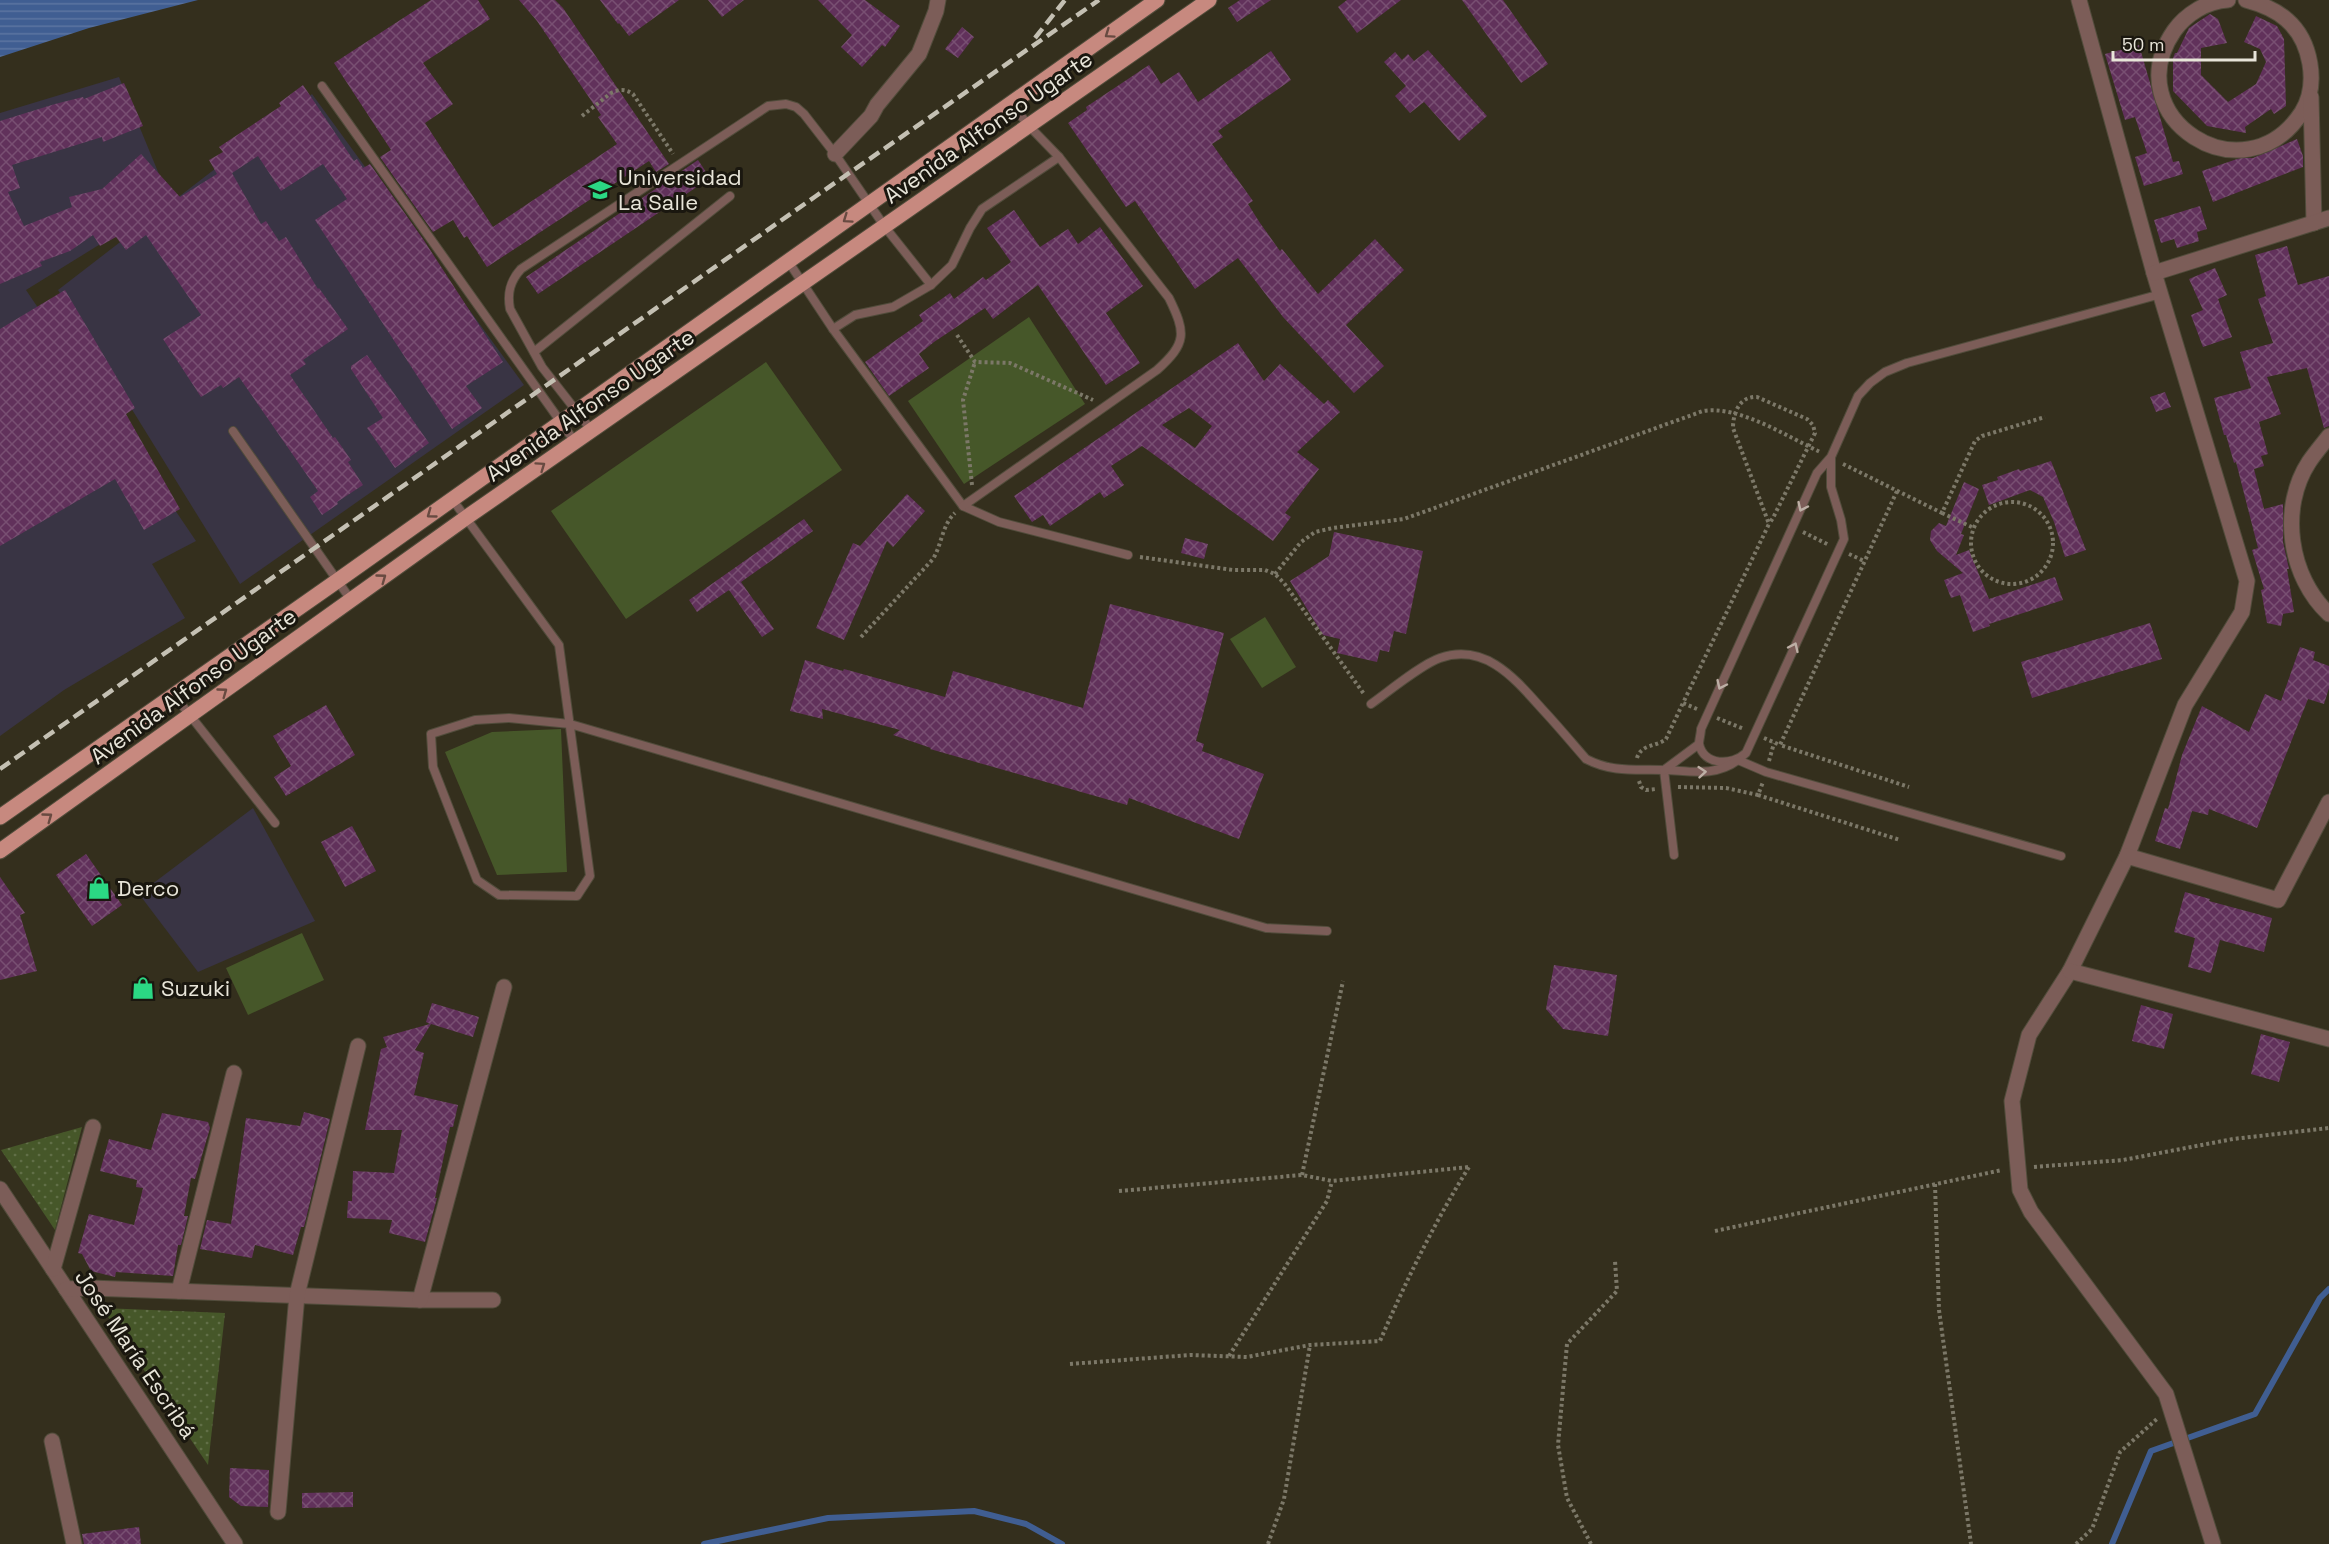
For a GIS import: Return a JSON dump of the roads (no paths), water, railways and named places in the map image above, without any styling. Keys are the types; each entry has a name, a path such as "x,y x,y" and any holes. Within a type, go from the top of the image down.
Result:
{"main road":[{"name":"Avenida Alfonso Ugarte","path":"0,817 1157,0"},
{"name":"Avenida Alfonso Ugarte","path":"0,851 467,518 1209,0"}],"street":[{"path":"835,154 871,116 877,105 919,54 938,0"},
{"path":"2079,0 2154,273 2247,581 2242,612 2185,705 2127,856 2070,971 2029,1035 2012,1101 2020,1190 2031,1212 2166,1395 2214,1544"},
{"path":"2228,0 2221,0 2198,8 2179,23 2166,43 2159,66 2160,92 2170,116 2189,135 2212,148 2238,151 2265,145 2287,131 2303,110 2311,85"},
{"path":"2246,0 2268,6 2288,20 2302,39 2310,61 2314,223"},
{"path":"2154,273 2329,218"},
{"path":"2329,436 2308,463 2294,498 2291,536 2300,572 2319,605 2329,614"},
{"path":"2127,856 2278,900 2329,801"},
{"path":"2070,971 2329,1038"},
{"path":"420,1300 504,987"},
{"path":"278,1512 297,1295 358,1046"},
{"path":"179,1291 234,1072"},
{"path":"53,1269 93,1127"},
{"name":"José María Escribá","path":"0,1189 235,1544"},
{"path":"66,1289 420,1300 493,1300"},
{"path":"52,1441 74,1544"}],"lane":[{"path":"322,86 575,442"},
{"path":"963,506 1157,370 1172,356 1182,340 1179,318 1169,298 1059,157 1029,126 1011,103"},
{"path":"592,431 542,367 510,309 508,299 514,276 521,269 759,111 776,104 796,107 804,114 835,154 885,227 931,285"},
{"path":"833,329 855,315 893,307 931,285 952,265 982,209 1059,157"},
{"path":"534,352 729,196"},
{"path":"788,261 833,329 963,506 999,522 1128,555"},
{"path":"2061,856 1766,772 1738,760 1728,763 1717,762 1706,754 1699,744 1701,729 1817,473 1831,457 1858,396 1870,382 1885,372 1907,363 2161,294"},
{"path":"233,431 351,600"},
{"path":"1371,704 1437,659 1456,654 1477,657 1497,664 1513,676 1586,759 1621,770 1694,773 1727,768 1746,753 1844,539 1844,530 1831,487 1831,457"},
{"path":"452,499 559,645 570,724 590,876 577,896 499,895 477,880 433,767 431,734 476,720 509,718 570,724 1266,928 1327,931"},
{"path":"174,695 275,823"},
{"path":"1664,770 1699,744"},
{"path":"1664,770 1674,855"}],"water":[{"path":"0,0 198,0 89,28 0,57"}],"waterway":[{"path":"2112,1544 2151,1451 2255,1414 2320,1298 2329,1289"},
{"path":"704,1544 828,1518 974,1511 1026,1524 1062,1544"}],"railway":[{"path":"1035,38 1065,0"},
{"path":"0,769 1099,0"}],"place":[{"name":"Universidad La Salle","path":"600,190"},
{"name":"Derco","path":"99,888"},
{"name":"Suzuki","path":"143,988"}]}
